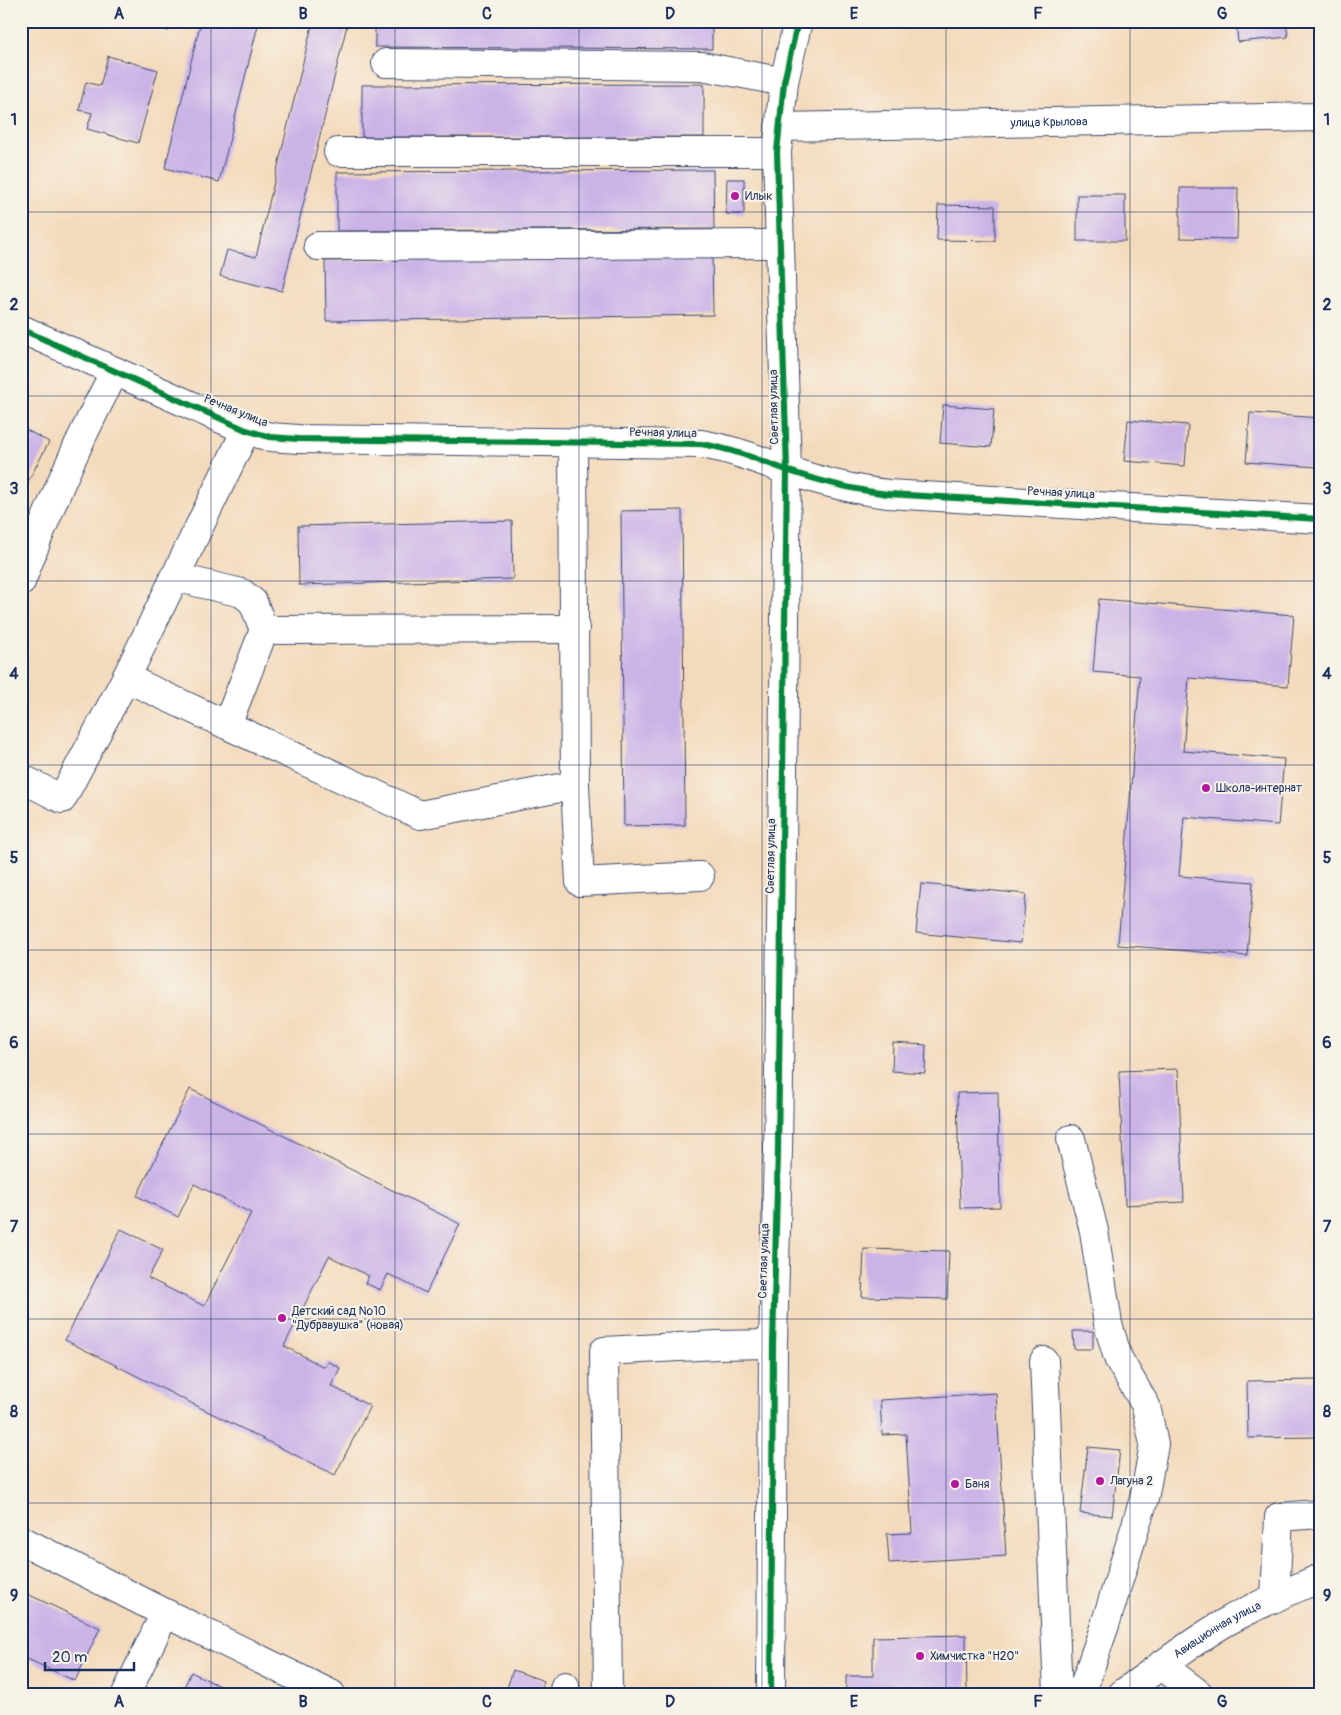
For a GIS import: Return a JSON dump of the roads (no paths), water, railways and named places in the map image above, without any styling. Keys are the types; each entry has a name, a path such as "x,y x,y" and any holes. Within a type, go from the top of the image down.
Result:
{"street":[{"name":"Светлая улица","path":"771,1694 773,1344 778,1150 787,470 778,139 793,24"},
{"path":"386,63 702,66 784,82"},
{"name":"улица Крылова","path":"338,152 778,139 1320,117"},
{"path":"318,246 780,244"},
{"name":"Речная улица","path":"21,329 246,430 270,437 298,439 701,444 725,448 787,470 855,490 888,494 1320,519"},
{"path":"21,582 29,536 114,371"},
{"path":"21,778 62,799 126,678 246,430"},
{"path":"573,443 575,785 580,882 700,876"},
{"path":"174,577 242,593 253,602 264,630 228,725"},
{"path":"264,630 575,629"},
{"path":"126,678 420,815 575,785"},
{"path":"1071,1139 1094,1231 1108,1324 1118,1358 1146,1406 1154,1444 1144,1499 1105,1625 1080,1694"},
{"path":"608,1694 604,1351 773,1344"},
{"path":"1044,1361 1058,1694"},
{"path":"1275,1598 1279,1517 1320,1514"},
{"path":"21,1540 331,1694"},
{"name":"Авиационная улица","path":"1122,1694 1161,1665 1226,1622 1320,1578"},
{"path":"126,1694 165,1613"},
{"path":"1161,1665 1199,1694"}],"place":[{"name":"Илык","path":"735,196"},
{"name":"Школа-интернат","path":"1206,788"},
{"name":"Детский сад №10 \"Дубравушка\" (новая)","path":"282,1318"},
{"name":"Лагуна 2","path":"1100,1481"},
{"name":"Баня","path":"955,1484"},
{"name":"Химчистка \"H2O\"","path":"920,1656"}]}
